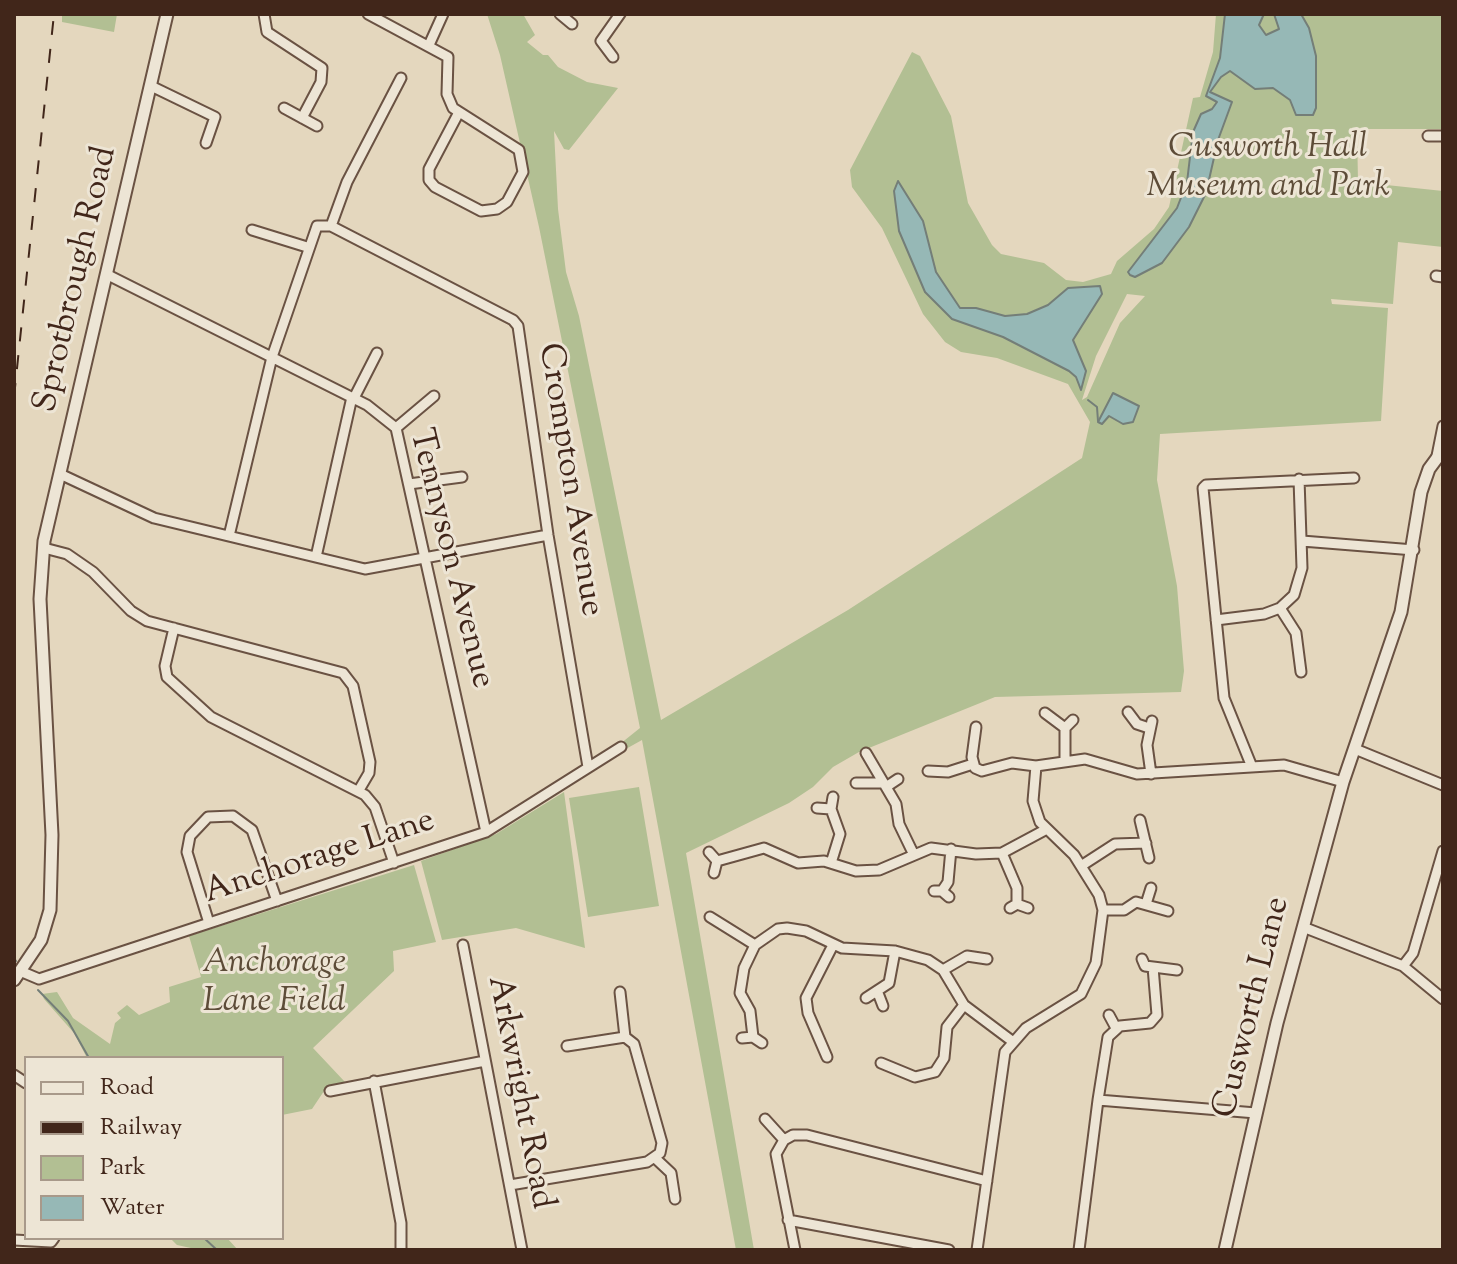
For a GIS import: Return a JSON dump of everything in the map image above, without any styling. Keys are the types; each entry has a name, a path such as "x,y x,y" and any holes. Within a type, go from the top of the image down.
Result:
{"street":[{"name":"Sprotbrough Road","path":"17,975 41,940 50,910 52,835 40,599 44,548 167,14"},
{"path":"264,14 267,32 322,68 321,82 302,118"},
{"path":"368,14 429,45 450,60 448,99 458,114 503,137 519,150 523,172 507,202 497,209 481,211 435,187 429,180 429,169 458,114"},
{"path":"429,45 443,14"},
{"path":"613,57 601,41 618,14"},
{"path":"229,536 272,357 307,247 317,226 331,226 347,182 401,78"},
{"path":"151,86 215,117 206,143"},
{"path":"284,108 317,126"},
{"path":"1428,136 1443,136"},
{"name":"Crompton Avenue","path":"331,226 516,323 588,767"},
{"path":"252,230 307,247"},
{"name":"Tennyson Avenue","path":"108,275 376,410 396,428 486,832"},
{"path":"316,557 353,398 377,353"},
{"path":"396,428 434,396"},
{"path":"1443,426 1440,453 1421,492 1414,550 1401,612 1355,749 1443,785"},
{"path":"60,474 154,518 365,569 548,535"},
{"path":"409,484 462,477"},
{"path":"1252,767 1224,698 1203,488 1206,485 1354,478"},
{"path":"1216,620 1264,614 1280,608 1294,595 1299,584 1302,541 1299,479"},
{"path":"1302,541 1414,550"},
{"path":"44,548 67,554 93,572 138,617 343,673 353,686 370,762 369,773 359,790"},
{"path":"1280,608 1298,641 1302,673"},
{"path":"174,628 165,671 197,707 359,790 375,807 394,863"},
{"path":"1128,712 1137,724 1151,725 1151,774"},
{"path":"1045,713 1065,728"},
{"path":"1065,761 1065,728 1073,720"},
{"path":"973,764 976,727"},
{"name":"Anchorage Lane","path":"17,975 39,979 486,832 621,747"},
{"name":"Cusworth Lane","path":"1225,1250 1303,927 1355,749"},
{"path":"866,753 885,785 913,853"},
{"path":"973,764 982,771 1012,763 1036,766 1085,759 1129,773 1151,774 1294,767 1343,782"},
{"path":"928,771 948,772 973,764"},
{"path":"977,1250 1002,1058 1012,1041 1081,994 1096,963 1103,910 1099,895 1081,866 1045,830 1033,801 1036,766"},
{"path":"856,783 885,785 898,779"},
{"path":"831,863 840,834 831,809 833,797"},
{"path":"817,808 831,809"},
{"path":"209,923 187,852 190,836 208,817 233,816 252,830 277,901"},
{"path":"1140,820 1149,858"},
{"path":"717,861 764,848 798,863 831,863 856,871 879,870 913,853 931,848 976,854 1002,853 1045,830"},
{"path":"1081,866 1115,844 1146,843"},
{"path":"942,893 948,882 951,849"},
{"path":"1403,966 1413,953 1443,851"},
{"path":"709,852 717,861"},
{"path":"1002,853 1017,888 1014,906 1028,908"},
{"path":"714,873 717,861"},
{"path":"1146,904 1151,888"},
{"path":"1103,910 1124,910 1136,902 1168,911"},
{"path":"724,924 730,914"},
{"path":"710,917 755,945"},
{"path":"1303,927 1403,966 1443,999"},
{"path":"762,1043 748,1037 750,1011 739,986 747,957 755,945 778,929 787,928 806,931 833,945 895,951 928,960 943,970 964,1005 1012,1041"},
{"path":"974,955 976,942"},
{"name":"Arkwright Road","path":"463,945 522,1250"},
{"path":"808,1051 824,1053 808,1013 807,993 833,945"},
{"path":"866,998 889,983 895,951"},
{"path":"943,970 955,960 974,955 987,959"},
{"path":"1142,959 1145,966 1177,970"},
{"path":"1079,1250 1104,1044 1116,1028 1155,1019 1158,1011 1153,967"},
{"path":"620,992 625,1037 637,1052 662,1143 655,1158"},
{"path":"878,993 883,1006"},
{"path":"881,1063 915,1077 935,1072 944,1058 947,1027 964,1005"},
{"path":"1109,1015 1116,1028"},
{"path":"567,1046 625,1037"},
{"path":"330,1091 485,1061"},
{"path":"935,1072 941,1083"},
{"path":"374,1081 401,1223 401,1250"},
{"path":"1098,1100 1256,1113"},
{"path":"765,1119 786,1139"},
{"path":"795,1250 776,1154 786,1139 807,1135 987,1181"},
{"path":"510,1185 655,1158"},
{"path":"655,1158 671,1173 675,1199"},
{"path":"788,1220 949,1250"},
{"path":"14,1240 52,1243"}],"green space":[{"path":"62,14 117,14 114,32 62,22"},
{"name":"Cusworth Hall Museum and Park","path":"487,14 523,14 535,35 527,42 543,55 548,55 558,67 587,82 618,88 569,150 564,149 554,131 558,209 566,272 579,316 661,720 848,610 1082,458 1090,422 1068,384 997,358 961,352 945,342 923,314 882,228 852,187 850,170 912,52 920,56 951,116 968,203 992,245 1001,254 1044,263 1066,280 1083,282 1111,274 1117,261 1154,229 1169,207 1193,98 1200,97 1213,52 1216,14 1443,14 1443,129 1357,129 1358,182 1443,191 1443,247 1398,242 1393,304 1331,299 1332,304 1388,308 1381,421 1160,434 1157,480 1177,586 1184,671 1181,692 995,697 859,752 833,767 813,787 789,803 686,853 754,1250 736,1250 642,740 624,750 620,744 640,728 539,227 500,55","holes":["1127,294 1145,296 1120,323 1087,397 1082,400 1096,356"]},
{"path":"639,787 659,906 588,917 569,798"},
{"path":"564,792 585,948 516,928 442,940 421,861 496,834"},
{"name":"Anchorage Lane Field","path":"414,865 436,942 393,951 394,971 313,1048 345,1082 324,1091 312,1109 284,1115 284,1056 86,1056 74,1033 44,999 42,994 57,992 73,1018 110,1044 115,1023 121,1018 117,1013 127,1005 139,1015 170,1002 169,987 201,977 189,936"},
{"path":"172,1240 229,1240 238,1250 200,1250 177,1245"}],"water":[{"path":"1225,14 1264,14 1259,25 1266,35 1279,29 1274,14 1301,14 1309,28 1316,56 1316,108 1313,115 1296,115 1290,100 1273,88 1255,89 1230,71 1221,77 1210,92 1232,102 1218,140 1206,193 1189,227 1162,263 1135,277 1128,272 1177,208 1187,182 1193,132 1201,114 1212,109 1217,102 1206,96 1220,58"},
{"path":"898,181 923,221 936,272 960,308 976,308 1005,316 1027,314 1048,305 1068,288 1100,286 1102,294 1073,340 1086,371 1081,390 1076,377 1069,371 1003,337 952,319 925,292 899,231 894,191"},
{"path":"1113,393 1139,406 1133,422 1123,424 1109,416 1102,424 1098,422"}],"waterway":[{"path":"1088,400 1097,407 1098,421"},
{"path":"38,990 68,1021 88,1056"},
{"path":"206,1240 217,1250"}],"railway":[{"path":"14,397 54,14"}]}
